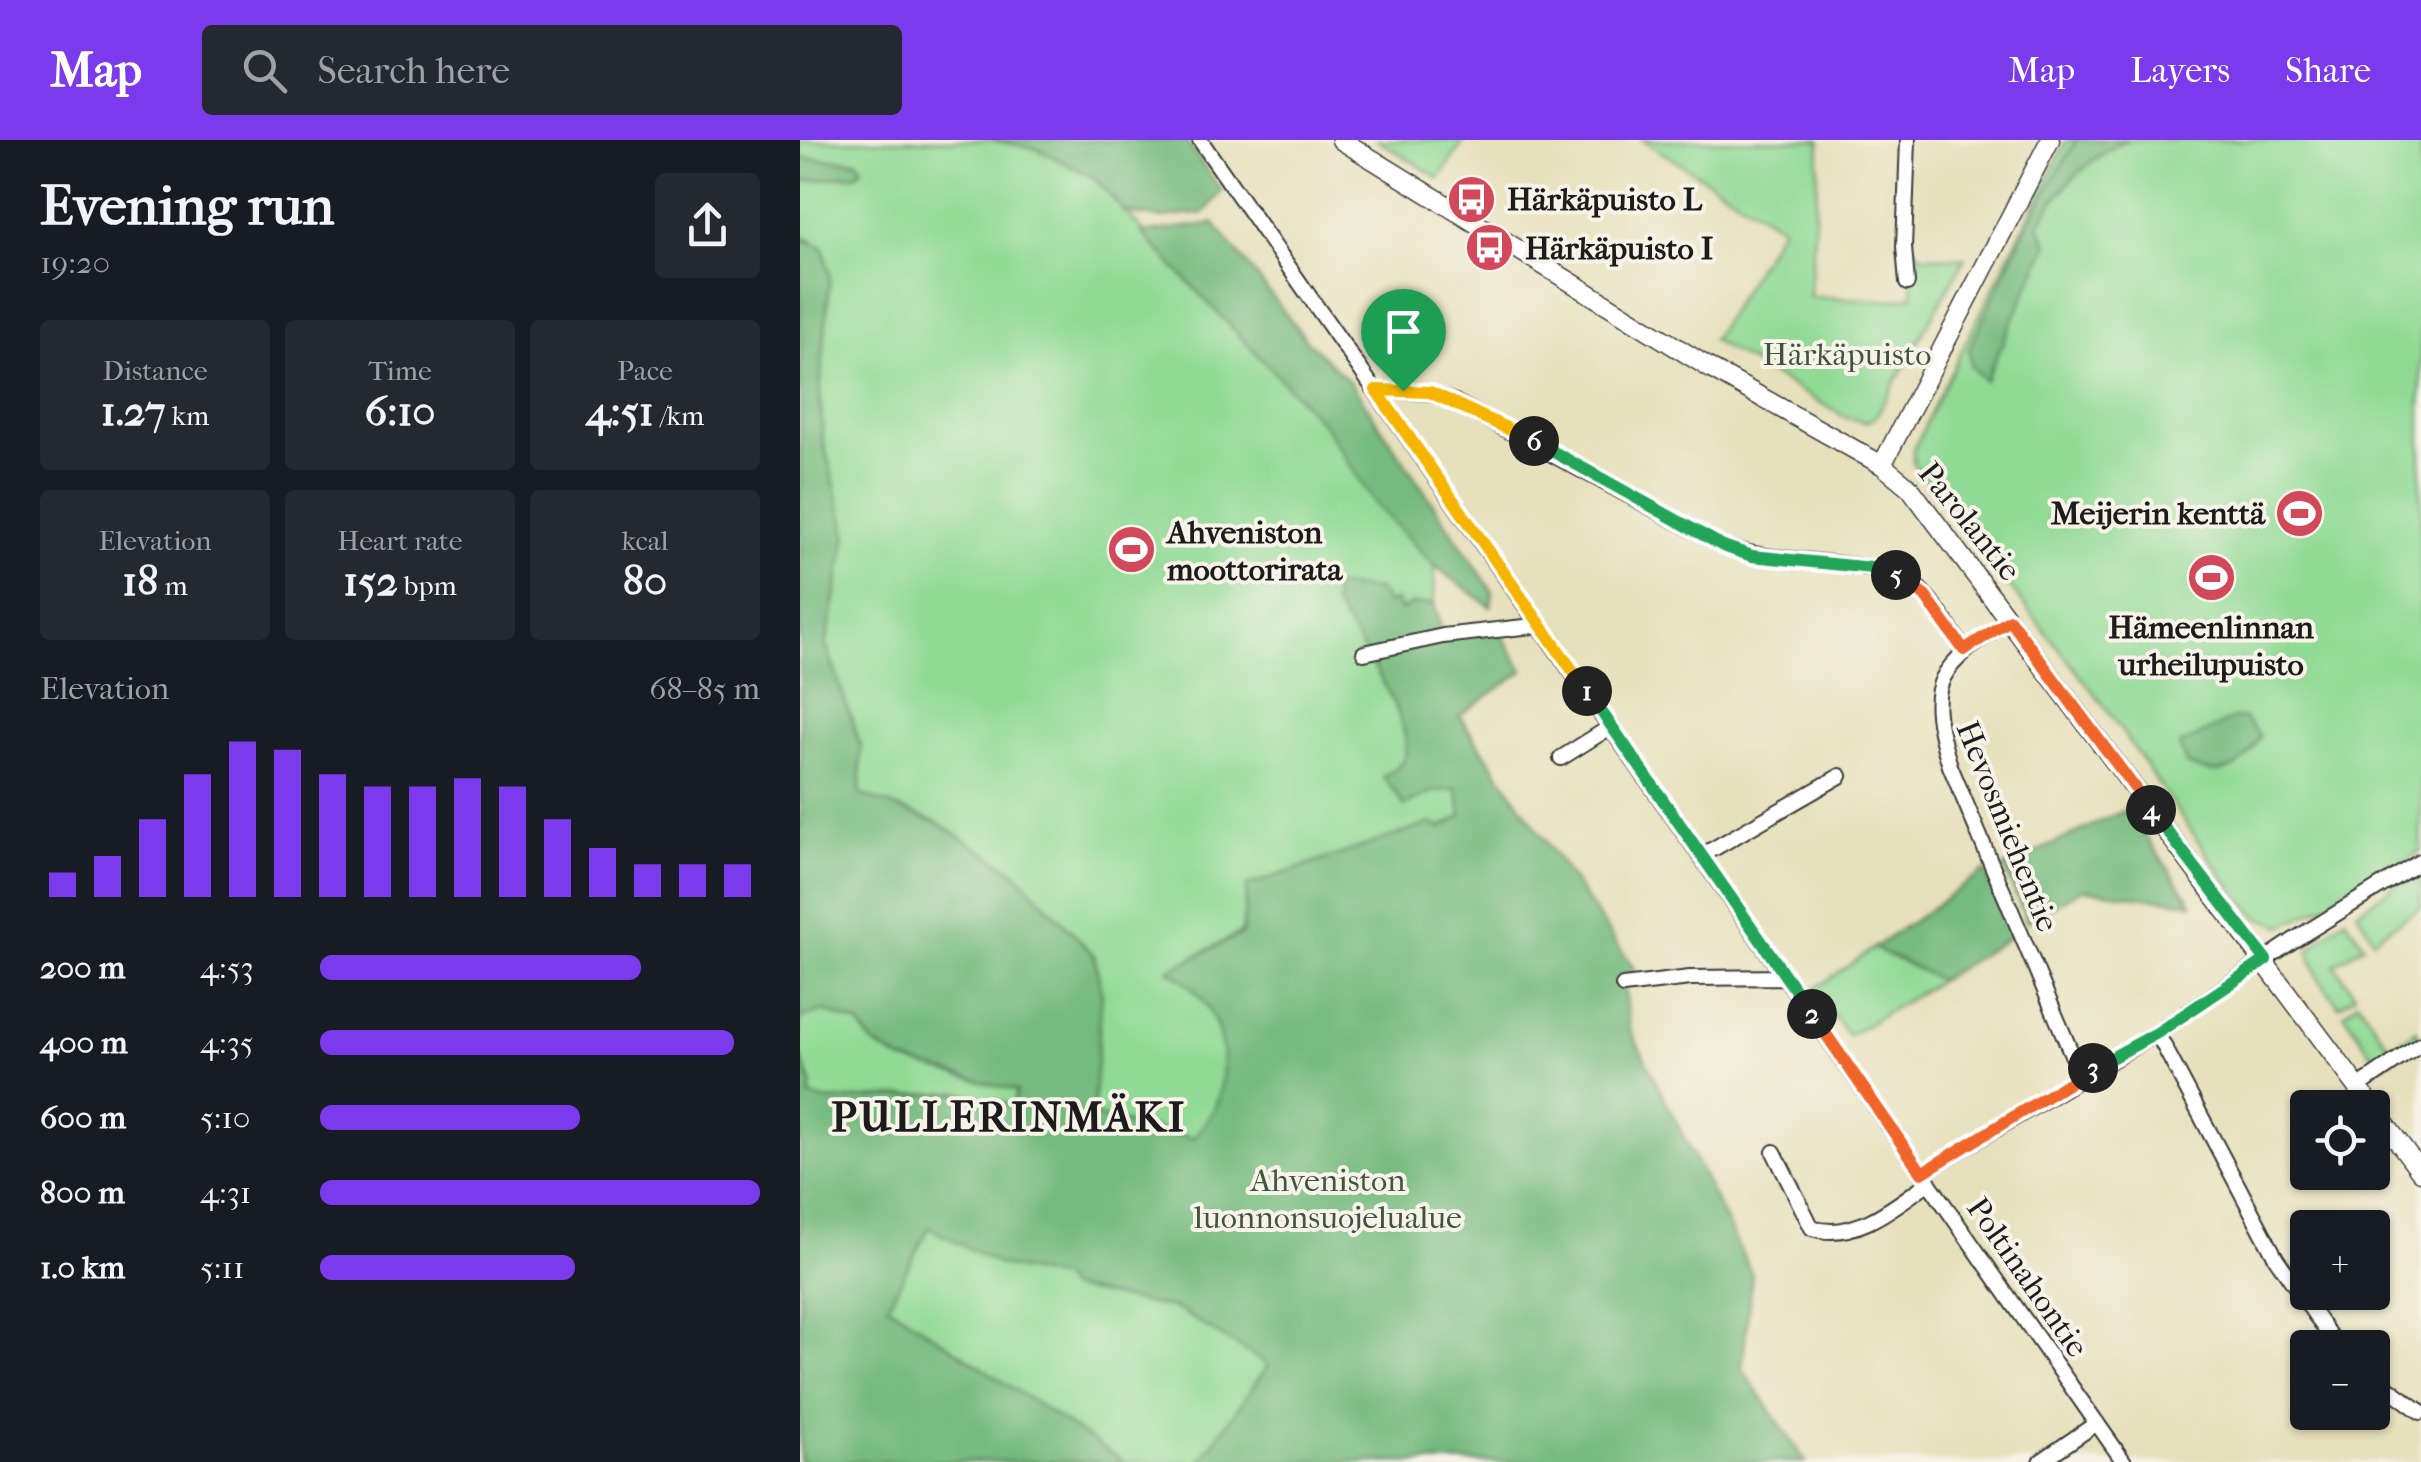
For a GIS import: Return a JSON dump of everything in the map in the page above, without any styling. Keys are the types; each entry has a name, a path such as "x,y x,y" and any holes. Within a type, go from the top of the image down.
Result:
{"main road":[{"name":"Parolantie","path":"1341,140 1713,370 1882,465 1910,488 2421,1172"},
{"path":"1882,465 2050,140"}],"street":[{"name":"Poltinahontie","path":"1200,140 2124,1462"},
{"path":"1908,140 1904,247 1908,284"},
{"path":"1376,390 1430,392 1455,402 1737,552 1778,561 1889,570 1925,596 1964,650"},
{"name":"Hevosmiehentie","path":"2010,620 1964,650 1940,684 1935,718 1950,766 2081,1076"},
{"path":"1364,653 1443,636 1540,626"},
{"path":"1561,758 1612,726"},
{"path":"1701,856 1840,776"},
{"path":"1774,1152 1812,1228 1824,1232 1881,1216 1926,1178 2081,1076 2157,1033 2421,861"},
{"path":"1623,986 1690,978 1786,977"},
{"path":"2157,1033 2276,1258 2326,1330"},
{"path":"2360,1086 2421,1044"},
{"path":"2390,1389 2421,1412"},
{"path":"2040,1462 2097,1423"}],"green space":[{"path":"800,140 992,140 1037,149 1093,177 1326,426 1375,503 1435,566 1434,604 1443,636 1523,671 1459,715 1494,766 1462,816 1169,970 1597,1137 1800,1462 800,1462 800,1199 956,1092 827,1101 808,1096 800,1054 800,1019 824,1011 859,1024 871,1042 901,1060 998,1085 1094,955 1015,872 938,823 860,795 861,747 826,645 847,534 823,440 820,392 830,275 811,239 800,238 800,182 858,174 858,161 800,158"},
{"path":"992,140 1185,140 1222,191 1204,213 1161,218 1126,213 1093,177 1037,149"},
{"path":"1377,140 1465,140 1439,178"},
{"name":"Härkäpuisto","path":"1642,140 1820,140 1810,297 1891,300 1913,296 1909,244 1923,256 1965,258 1875,418 1865,422 1847,418 1712,340 1782,227"},
{"name":"Hämeenlinnan urheilupuisto","path":"2067,140 2421,140 2421,851 2358,890 2282,926 2257,917 2224,878 2104,706 1913,464 1913,451 1934,406"},
{"path":"2076,140 2128,140 2088,165 2047,211 2039,225 2048,244 1985,381 1971,367 1969,349 2024,231"},
{"path":"800,158 858,161 862,167 858,174 800,182"},
{"path":"1214,223 1308,342 1351,383 1493,592 1491,607 1435,566 1375,504 1325,426 1142,233"},
{"name":"Ahveniston luonnonsuojelualue","path":"800,238 823,247 830,275 820,392 823,440 847,534 826,645 861,747 860,794 938,823 1015,872 1094,955 1102,994 1093,1115 1194,1138 1218,1098 1221,1042 1198,994 1168,970 1242,934 1247,886 1431,823 1441,828 1462,815 1457,789 1432,792 1405,806 1383,776 1394,770 1405,755 1401,720 1334,605 1333,586 1379,590 1388,604 1395,600 1401,610 1412,604 1434,604 1443,636 1500,631 1523,671 1459,716 1635,970 1623,976 1630,1029 1752,1274 1742,1369 1806,1462 1200,1462 1268,1365 1177,1309 1067,1288 1062,1279 1000,1265 929,1228 888,1305 1124,1462 800,1462 800,1054 812,1085 809,1096 827,1101 957,1092 1013,1105 1017,1091 901,1060 871,1042 859,1024 824,1011 800,1019"},
{"path":"2234,718 2245,719 2260,736 2247,757 2222,771 2187,765 2179,746"},
{"path":"2127,809 2192,903 2082,889 2027,922 2004,867"},
{"path":"2421,868 2421,907 2373,939 2357,911"},
{"path":"1985,871 2013,935 1940,980 1874,948"},
{"path":"2345,918 2364,945 2335,965 2355,995 2339,1006 2318,978 2308,951"},
{"path":"1874,948 1940,980 1848,1036 1815,989"},
{"path":"2358,1001 2390,1048 2417,1030 2419,1040 2384,1065 2378,1063 2344,1014"}],"place":[{"name":"Härkäpuisto L","path":"1472,199"},
{"name":"Härkäpuisto I","path":"1490,248"},
{"name":"Meijerin kenttä","path":"2300,513"},
{"name":"Ahveniston moottorirata","path":"1132,550"},
{"name":"Hämeenlinnan urheilupuisto","path":"2211,577"}],"district":[{"name":"PULLERINMÄKI","path":"1009,1116"}],"route":[{"path":"1376,390 1403,391 1430,392 1455,402 1723,546 1778,561 1889,570 1925,596 1964,650 2010,620 2266,960 2157,1033 1922,1173 1376,390"}]}
